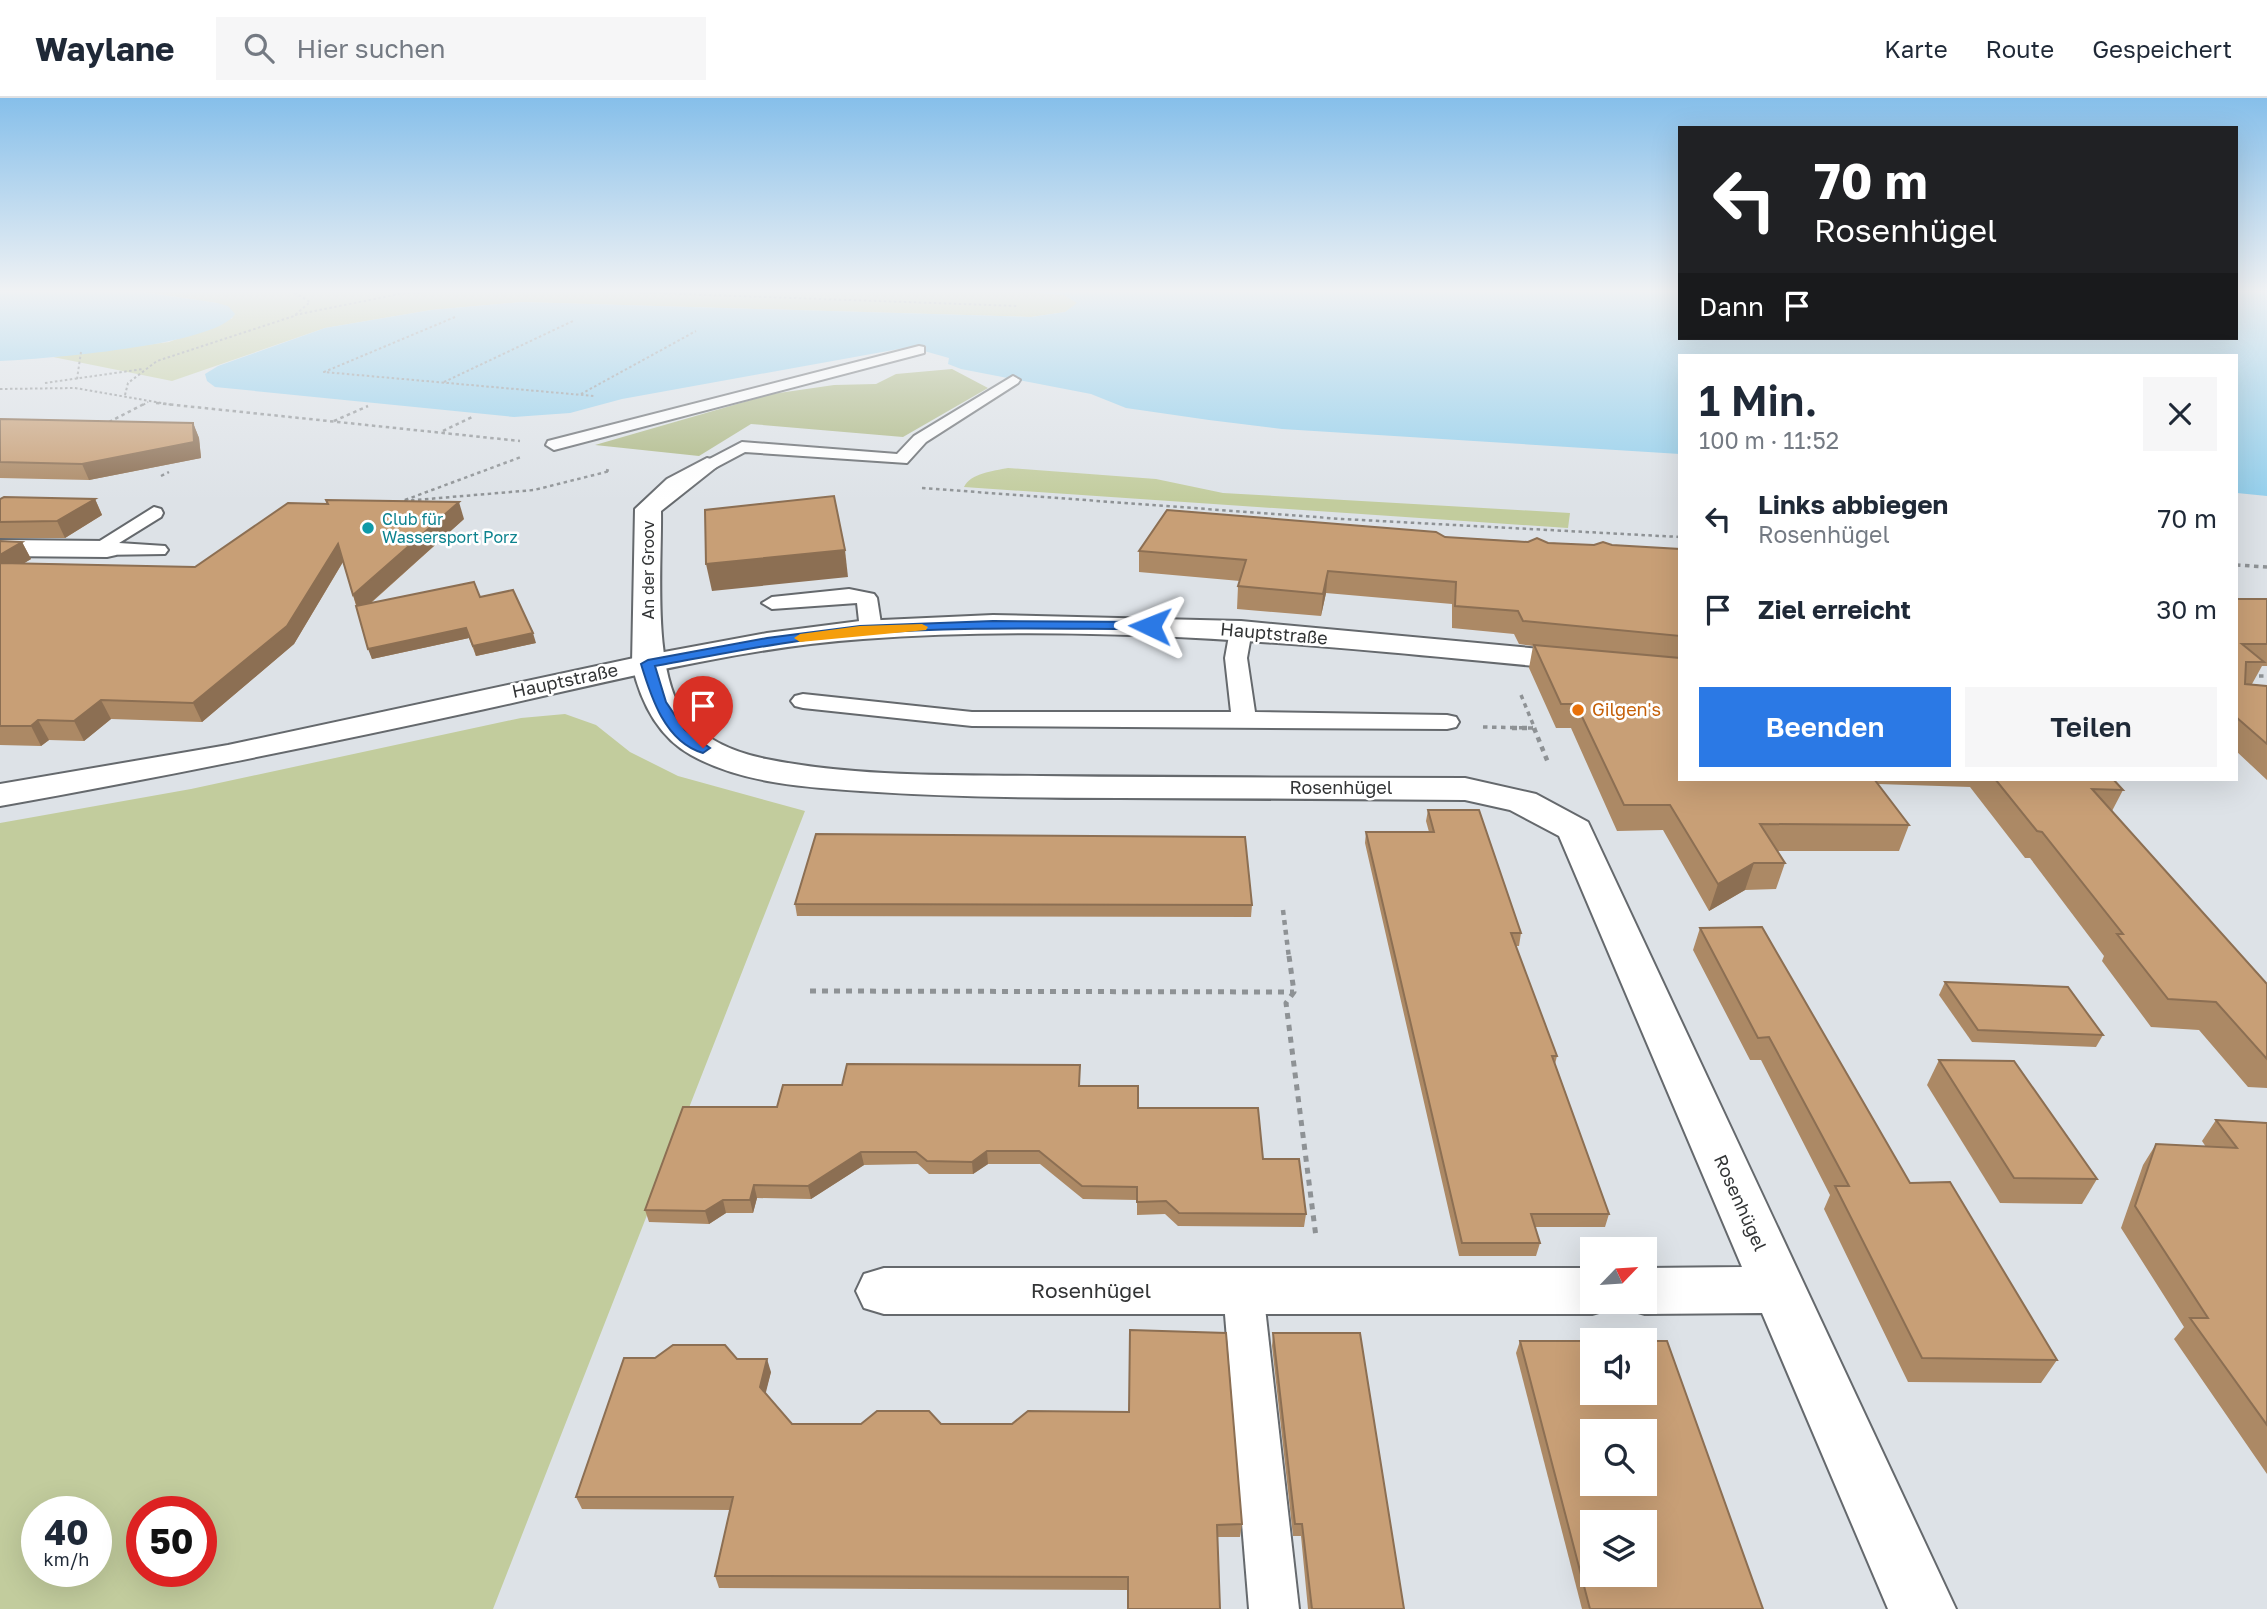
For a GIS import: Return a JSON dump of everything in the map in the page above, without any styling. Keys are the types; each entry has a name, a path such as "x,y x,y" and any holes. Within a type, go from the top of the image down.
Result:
{"street":[{"name":"An der Groov","path":"648,664 649,509 676,484 708,465"},
{"path":"0,548 102,549"},
{"name":"Hauptstraße","path":"0,795 228,755 648,664 767,642 871,630 1063,624 1241,630 1678,671"},
{"name":"Rosenhügel","path":"648,664 660,702 680,733 703,748 736,761 800,776 945,786 1465,789 1500,794 1536,805 1575,830 1922,1609"},
{"path":"1657,1291 1778,1290"},
{"name":"Rosenhügel","path":"884,1291 1580,1291"}],"lane":[{"path":"554,445 878,361"},
{"path":"708,465 742,447 901,459 920,439 1013,380"},
{"path":"654,401 705,405"},
{"path":"102,549 154,513"},
{"path":"102,549 158,550"},
{"path":"772,603 849,595 867,598 871,630"},
{"path":"1241,630 1236,658 1244,719"},
{"path":"803,701 972,719 1447,722"},
{"path":"1243,1290 1275,1609"}],"path":[{"path":"77,379 80,361"},
{"path":"125,395 128,383 158,361"},
{"path":"351,361 324,372 654,401"},
{"path":"443,382 489,361"},
{"path":"580,395 643,361"},
{"path":"0,389 144,369"},
{"path":"35,385 125,395 148,402 554,445"},
{"path":"100,427 148,402"},
{"path":"333,421 368,406"},
{"path":"440,433 474,416"},
{"path":"394,507 554,445"},
{"path":"404,501 505,496 545,490 610,471 598,469"},
{"path":"921,488 1314,517 1678,537"},
{"path":"2238,565 2267,566"},
{"path":"2247,676 2267,676"},
{"path":"1520,694 1575,830"},
{"path":"1447,722 1470,727 1534,728"},
{"path":"1283,910 1294,992 1286,1003 1322,1291"},
{"path":"810,991 1294,992"}],"green space":[{"path":"70,361 231,361 172,381"},
{"path":"952,369 988,388 903,437 751,424 699,456 595,445 772,394 834,385 876,384 896,374"},
{"path":"1008,468 1156,479 1223,493 1570,513 1568,528 964,487 977,476"},
{"path":"565,714 596,725 630,752 678,776 805,811 493,1609 0,1609 0,823 191,789 521,718"}],"water":[{"path":"233,361 835,361 622,399 570,413 514,417 215,387 207,381 205,374"},
{"path":"949,361 1678,361 1678,454 1282,429 1126,408 1091,394 961,369 948,364"},
{"path":"2238,361 2267,361 2267,496 2238,493"}],"building":[{"path":"0,419 193,423 194,442 82,464 0,462"},
{"path":"834,496 845,550 706,564 705,510"},
{"path":"0,499 95,499 57,521 0,522"},
{"path":"326,500 459,502 353,595 338,544 287,626 193,703 101,700 74,721 38,720 31,726 0,726 0,563 195,567 288,503 328,504"},
{"path":"1167,510 1436,532 1445,537 1528,542 1537,538 1548,543 1594,545 1603,542 1612,545 1678,549 1678,636 1523,621 1518,611 1455,606 1456,582 1328,571 1323,594 1238,586 1246,560 1139,551"},
{"path":"0,541 22,542 0,555"},
{"path":"474,582 480,597 513,590 533,633 473,646 466,628 368,649 356,606"},
{"path":"2238,599 2267,599 2267,644 2242,644 2264,662 2246,662 2245,684 2267,686 2267,744 2238,719"},
{"path":"1534,645 1678,658 1678,781 1876,781 1909,825 1760,824 1785,863 1754,863 1718,884 1670,805 1624,805 1576,704 1561,704"},
{"path":"1997,781 2115,781 2123,790 2092,789 2267,984 2267,1059 2216,1002 2168,999 2117,934 2123,934 2042,832 2037,831"},
{"path":"1428,810 1479,810 1521,933 1511,933 1557,1056 1552,1056 1609,1214 1531,1214 1540,1243 1462,1243 1366,832 1434,832"},
{"path":"816,834 1245,837 1252,905 795,904"},
{"path":"1762,927 1910,1183 1950,1182 2057,1360 1922,1358 1835,1186 1849,1186 1769,1037 1758,1038 1700,928"},
{"path":"1945,982 2068,987 2103,1035 1978,1030"},
{"path":"1939,1060 2014,1061 2097,1179 2014,1178"},
{"path":"847,1064 1080,1065 1079,1086 1138,1086 1138,1108 1258,1108 1263,1159 1299,1159 1306,1214 1179,1213 1166,1201 1137,1202 1137,1187 1082,1186 1039,1151 987,1151 972,1162 927,1161 916,1152 861,1152 808,1186 754,1185 750,1200 723,1200 705,1211 645,1210 683,1107 777,1107 783,1085 842,1085"},
{"path":"2216,1120 2267,1123 2267,1425 2190,1318 2208,1318 2135,1206 2156,1144 2237,1148"},
{"path":"1130,1330 1226,1333 1242,1524 1217,1525 1220,1609 1128,1609 1128,1577 715,1576 733,1497 576,1497 624,1358 655,1358 673,1345 725,1345 737,1359 767,1359 760,1387 792,1424 861,1424 877,1411 929,1411 941,1424 1012,1424 1028,1411 1129,1412"},
{"path":"1273,1333 1360,1333 1404,1609 1312,1609 1302,1524 1295,1524"},
{"path":"1520,1341 1580,1341 1580,1405 1657,1405 1657,1341 1667,1341 1763,1609 1590,1609 1584,1587 1657,1587 1657,1510 1580,1510 1580,1571"}],"slow traffic":[{"path":"800,638 860,630 922,627"}],"place":[{"name":"Club für Wassersport Porz","path":"368,528"},
{"name":"Gilgen's","path":"1578,710"}],"route":[{"path":"703,748 680,733 660,702 648,664 767,642 860,630 993,624 1150,626"}]}
